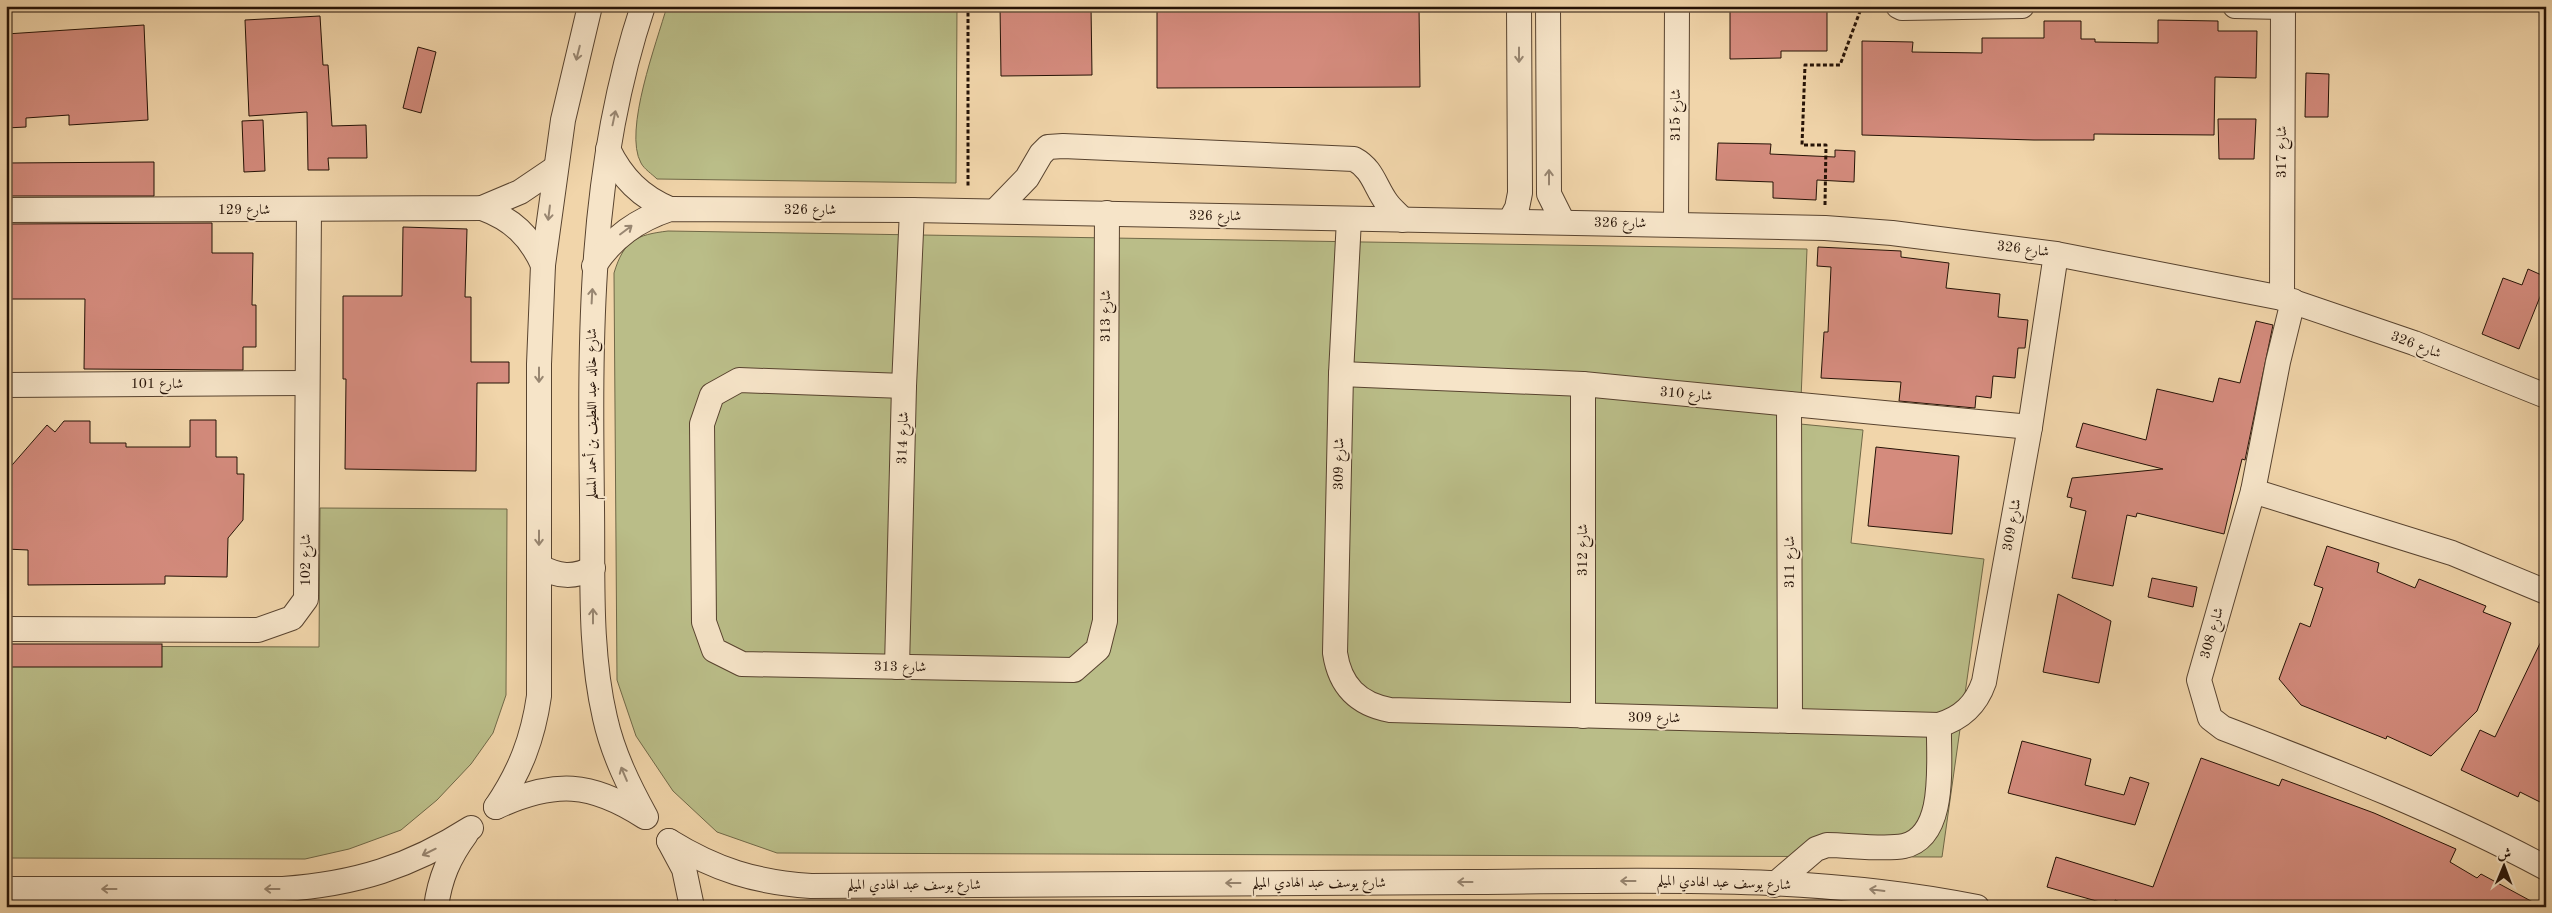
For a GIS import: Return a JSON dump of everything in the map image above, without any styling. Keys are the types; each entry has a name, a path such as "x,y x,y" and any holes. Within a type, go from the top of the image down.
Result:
{"street":[{"path":"496,807 520,768 535,721 539,670 539,364 543,265 554,169 571,82 590,6"},
{"name":"شارع خالد عبد اللطيف بن أحمد المسلم","path":"642,6 625,69 608,149 596,234 590,338 594,658 605,721 619,762 646,818"},
{"path":"1510,222 1517,208 1520,193 1519,6"},
{"path":"1548,6 1549,194 1563,222"},
{"name":"شارع 315","path":"1676,224 1677,6"},
{"path":"1898,6 1902,8 2022,6"},
{"path":"2235,6 2283,6"},
{"name":"شارع 317","path":"2253,491 2278,362 2287,299 2283,6"},
{"path":"995,211 1027,178 1041,154 1048,147 1062,146 1354,159 1363,163 1372,174 1387,203 1403,220"},
{"name":"شارع 326","path":"608,149 614,163 632,186 656,203 670,209"},
{"name":"شارع 129","path":"6,210 482,208 520,192 554,169"},
{"name":"شارع 129","path":"482,208 508,220 520,229 530,240 543,265"},
{"name":"شارع 326","path":"594,266 615,239 628,228 641,220 670,209 995,211 1825,228 1892,233 2056,254 2287,299 2414,343 2546,396"},
{"name":"شارع 102","path":"6,629 258,630 292,618 306,599 309,210"},
{"name":"شارع 314","path":"897,667 904,386 912,210"},
{"name":"شارع 313","path":"904,386 739,380 712,395 702,424 704,622 714,650 742,664 1074,670 1098,649 1105,621 1106,213"},
{"name":"شارع 309","path":"1349,219 1341,374 1335,653 1342,681 1363,702 1390,710 1939,725 1949,722 1968,710 1984,682 2030,427 2056,254"},
{"name":"شارع 310","path":"1341,374 1583,384 2030,427"},
{"name":"شارع 101","path":"6,385 307,383"},
{"name":"شارع 312","path":"1583,384 1583,716"},
{"name":"شارع 311","path":"1789,404 1790,721"},
{"path":"2253,491 2452,553 2546,592"},
{"name":"شارع 308","path":"2253,491 2199,680 2207,710 2214,723 2340,772 2477,832 2546,868"},
{"path":"539,566 565,576 574,575 593,568"},
{"path":"1774,885 1816,849 1827,845 1904,846 1919,839 1930,827 1936,813 1939,725"},
{"path":"6,889 224,898 349,881 412,860 471,828 496,807 525,794 557,788 589,790 620,800 646,818 669,841 684,869 692,907"},
{"path":"436,907 439,884 451,854 471,828"},
{"name":"شارع يوسف عبد الهادي الميلم","path":"669,841 722,869 751,878 811,886 1676,881 1774,885 1847,897 1942,900 1977,907"},
{"path":"1893,907 1910,907"}],"path":[{"path":"968,6 969,211"},
{"path":"1825,228 1826,145 1802,145 1804,65 1840,65 1862,6"}],"green space":[{"path":"667,6 957,6 956,183 657,179 641,163 637,149 636,130 644,86"},
{"path":"668,231 1807,249 1800,424 1863,430 1851,543 1984,559 1942,857 777,853 717,832 673,791 636,736 617,680 614,273 622,253 633,241 639,237"},
{"path":"320,508 507,509 506,695 493,733 471,764 437,800 401,830 349,849 305,859 6,858 6,646 319,647"}],"building":[{"path":"1000,6 1091,6 1092,75 1001,76"},
{"path":"1157,6 1419,6 1420,87 1157,88"},
{"path":"1730,6 1827,6 1827,51 1781,51 1781,58 1730,59"},
{"path":"320,16 323,65 328,65 332,126 366,125 367,158 328,158 329,170 308,170 307,112 249,116 245,20"},
{"path":"2158,20 2218,21 2218,31 2257,31 2256,78 2215,77 2214,135 2094,134 2094,140 2034,140 1862,135 1862,41 1913,42 1912,52 1982,53 1982,38 2044,38 2044,21 2081,21 2081,39 2095,39 2095,42 2158,43"},
{"path":"144,25 148,120 69,125 69,115 26,118 26,127 6,128 6,34"},
{"path":"418,47 436,52 421,113 403,108"},
{"path":"2306,73 2329,74 2328,117 2305,117"},
{"path":"2218,119 2256,119 2254,159 2219,159"},
{"path":"263,120 265,171 244,172 242,121"},
{"path":"1718,143 1771,144 1770,154 1835,157 1835,150 1855,151 1854,182 1817,180 1816,200 1773,198 1773,182 1716,180"},
{"path":"154,162 154,196 6,196 6,163"},
{"path":"212,223 212,253 253,253 252,305 256,305 256,347 243,347 243,370 84,369 85,299 6,299 6,224"},
{"path":"403,227 467,229 465,297 471,297 471,362 509,362 509,383 477,383 476,471 345,469 346,379 343,379 343,296 402,296"},
{"path":"1818,247 1901,251 1901,257 1949,263 1946,288 2000,294 1998,317 2028,320 2025,348 2018,348 2015,378 1993,376 1991,398 1976,396 1975,408 1899,401 1901,382 1821,378 1824,332 1828,332 1831,267 1817,266"},
{"path":"2528,269 2546,277 2546,282 2519,349 2482,334 2503,278 2522,285"},
{"path":"2256,321 2273,325 2245,460 2242,459 2224,534 2137,513 2136,517 2127,515 2113,586 2072,578 2086,511 2070,507 2072,498 2067,497 2072,478 2163,469 2076,447 2083,423 2146,440 2157,389 2213,402 2219,378 2240,383"},
{"path":"190,420 216,420 216,457 237,457 237,474 244,474 243,520 228,538 227,577 165,576 165,584 28,585 28,550 6,549 6,472 47,425 55,432 64,421 90,421 90,443 126,443 126,447 190,447"},
{"path":"1876,447 1959,456 1952,534 1868,526"},
{"path":"2327,546 2379,563 2377,572 2415,588 2419,579 2486,606 2483,612 2511,623 2477,711 2431,756 2387,736 2386,739 2301,705 2279,679 2300,623 2310,627 2323,588 2314,585"},
{"path":"2152,578 2197,587 2193,607 2148,597"},
{"path":"2058,594 2111,621 2099,683 2043,672"},
{"path":"2546,631 2546,805 2520,792 2518,797 2461,770 2480,730 2495,737"},
{"path":"6,644 162,644 162,667 6,667"},
{"path":"2022,741 2091,759 2085,785 2124,795 2130,777 2149,783 2135,825 2008,793"},
{"path":"2201,758 2279,786 2282,779 2374,813 2456,849 2450,862 2477,878 2481,874 2542,907 2132,907 2115,900 2114,906 2047,887 2056,857 2153,887"}]}
